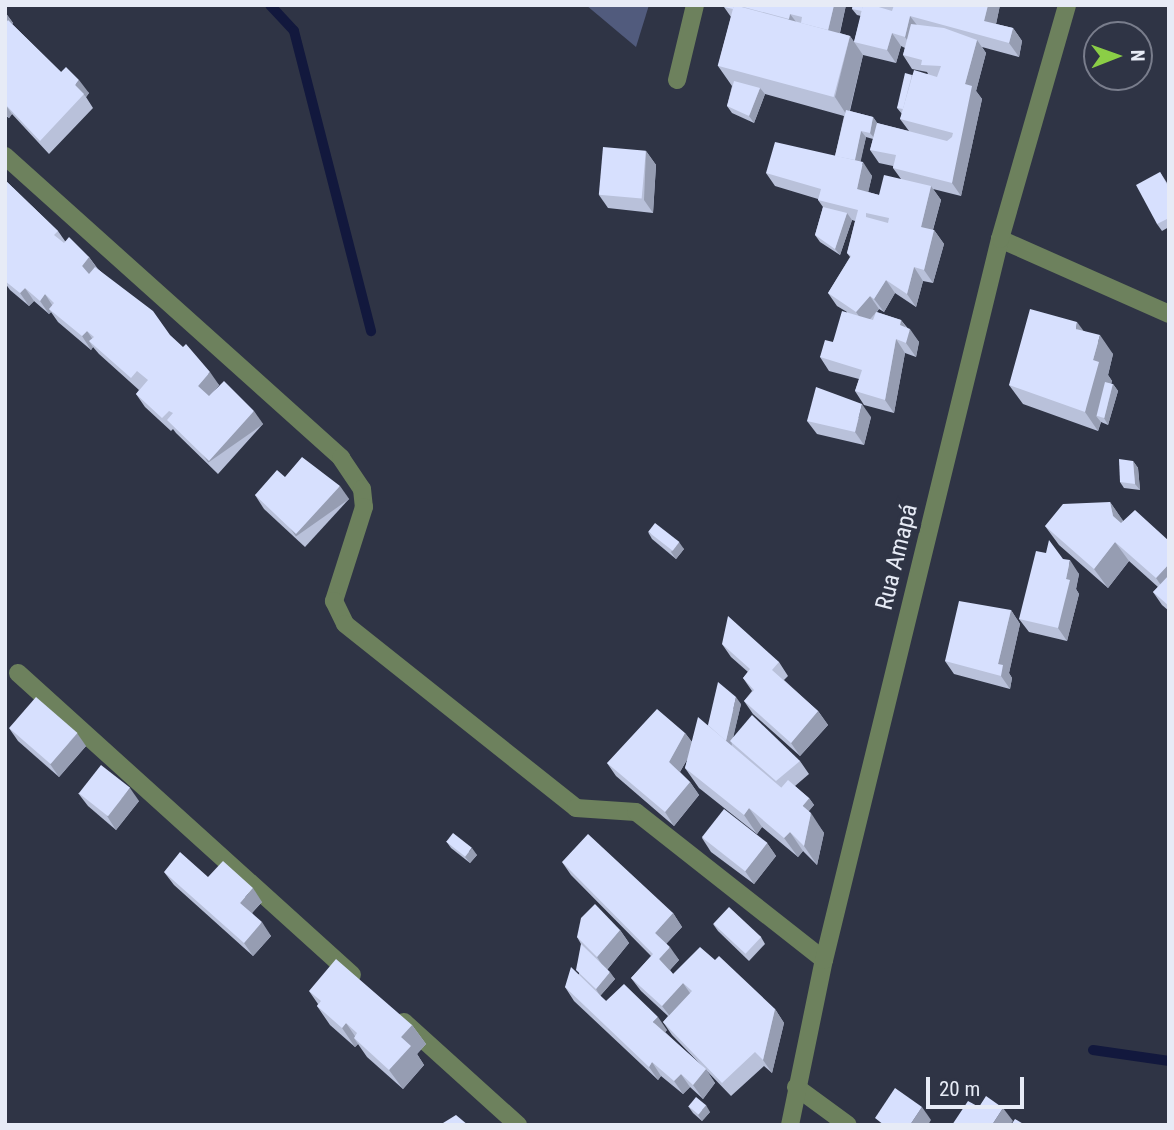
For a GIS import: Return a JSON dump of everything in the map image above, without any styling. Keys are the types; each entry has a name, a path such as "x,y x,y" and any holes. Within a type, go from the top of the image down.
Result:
{"street":[{"path":"677,80 695,5"},
{"name":"Rua Amapá","path":"790,1125 824,960 1000,239 1066,5"},
{"path":"5,156 341,458 362,489 364,507 334,601 345,624 576,808 636,812 824,960"},
{"path":"1000,239 1169,314"},
{"path":"18,673 365,986"},
{"path":"386,1005 518,1125"},
{"path":"796,1087 848,1125"}],"shaded area":[{"path":"586,5 649,5 636,47"}],"building":[{"path":"734,5 850,36 834,97 718,66"},
{"path":"736,5 834,5 828,30 801,23 802,17 790,14 789,19"},
{"path":"853,5 863,5 862,11 852,9"},
{"path":"863,5 892,11 894,5 988,5 984,21 1013,28 1009,43 910,16 905,37 892,33 887,50 854,42"},
{"path":"8,20 61,72 66,67 79,80 75,85 84,94 40,141 5,104 5,24"},
{"path":"911,24 944,28 977,40 965,84 972,86 952,183 893,168 896,155 870,150 877,123 947,141 952,137 953,133 900,119 914,70 937,77 941,66 921,65 922,60 903,55"},
{"path":"905,73 912,75 903,109 897,108"},
{"path":"734,81 760,88 749,116 727,106"},
{"path":"846,110 873,117 870,133 861,131 855,160 835,156"},
{"path":"775,142 863,162 857,189 879,195 884,175 931,186 921,227 934,230 924,270 914,267 907,294 886,280 874,299 870,296 856,312 828,293 851,256 847,253 858,210 818,200 821,189 766,173","holes":["866,213 889,218 888,223 866,217"]},
{"path":"603,147 646,151 642,199 599,195"},
{"path":"1160,172 1169,188 1169,218 1157,224 1136,185"},
{"path":"5,180 58,231 54,235 64,243 69,237 89,257 82,266 89,274 95,267 153,311 170,335 183,347 186,344 210,372 198,386 209,396 224,381 254,411 209,461 167,420 173,413 169,411 162,418 136,394 148,380 137,371 131,378 89,341 94,337 87,331 82,336 49,309 54,303 45,294 40,301 25,288 20,293 5,281"},
{"path":"823,207 847,213 835,249 815,235"},
{"path":"1030,309 1077,322 1076,329 1100,335 1093,360 1099,362 1085,412 1009,385"},
{"path":"842,311 873,320 876,312 901,320 900,325 910,329 906,343 896,339 885,400 855,391 862,370 820,357 825,340 833,342"},
{"path":"1105,382 1113,384 1104,418 1097,416"},
{"path":"816,387 862,404 855,432 807,421"},
{"path":"302,457 340,486 296,534 255,495 277,470 285,477"},
{"path":"1119,459 1133,461 1135,484 1120,482"},
{"path":"1110,502 1113,516 1121,523 1135,510 1169,541 1169,564 1156,578 1115,542 1094,569 1045,526 1063,504"},
{"path":"655,523 679,542 673,551 648,532"},
{"path":"1049,540 1063,559 1070,560 1066,579 1070,580 1058,628 1019,619 1036,551 1046,553"},
{"path":"1169,575 1169,606 1153,592"},
{"path":"959,601 1011,610 998,664 1003,665 1001,676 945,661"},
{"path":"728,616 779,662 772,670 818,711 791,743 744,701 754,690 743,678 750,669 722,644"},
{"path":"718,682 736,697 726,741 708,725"},
{"path":"36,697 78,733 51,764 9,728"},
{"path":"657,709 685,733 669,762 690,782 665,812 607,763"},
{"path":"752,715 800,761 776,781 730,741"},
{"path":"698,717 811,813 804,846 790,832 784,838 749,808 744,815 685,768"},
{"path":"101,765 130,788 108,816 79,793"},
{"path":"788,780 809,798 802,807 781,788"},
{"path":"724,809 767,843 745,871 702,837"},
{"path":"453,833 472,848 465,856 446,842"},
{"path":"588,834 673,913 655,933 670,947 659,959 673,974 700,947 715,960 719,956 775,1009 763,1060 755,1052 722,1083 663,1022 692,991 683,983 662,1006 631,978 653,954 562,862"},
{"path":"180,852 208,877 223,861 253,888 240,903 262,922 244,943 164,872"},
{"path":"595,904 620,930 597,957 577,937 581,918"},
{"path":"729,907 761,937 745,954 713,924"},
{"path":"581,944 610,972 596,989 576,970"},
{"path":"336,959 412,1025 401,1037 411,1046 389,1070 354,1038 357,1033 346,1023 342,1028 317,1006 321,1001 309,991"},
{"path":"571,967 606,1001 624,984 658,1017 653,1022 706,1069 693,1085 681,1074 674,1081 652,1062 649,1067 565,987"},
{"path":"895,1088 922,1107 910,1125 884,1125 875,1118"},
{"path":"986,1096 1003,1108 992,1125 952,1125 968,1101 979,1107"},
{"path":"696,1097 706,1105 699,1115 688,1106"},
{"path":"456,1115 468,1125 443,1123"},
{"path":"1015,1119 1025,1125 1011,1125"}],"waterway":[{"path":"270,5 294,31 371,331"},
{"path":"1093,1050 1169,1061"}]}
